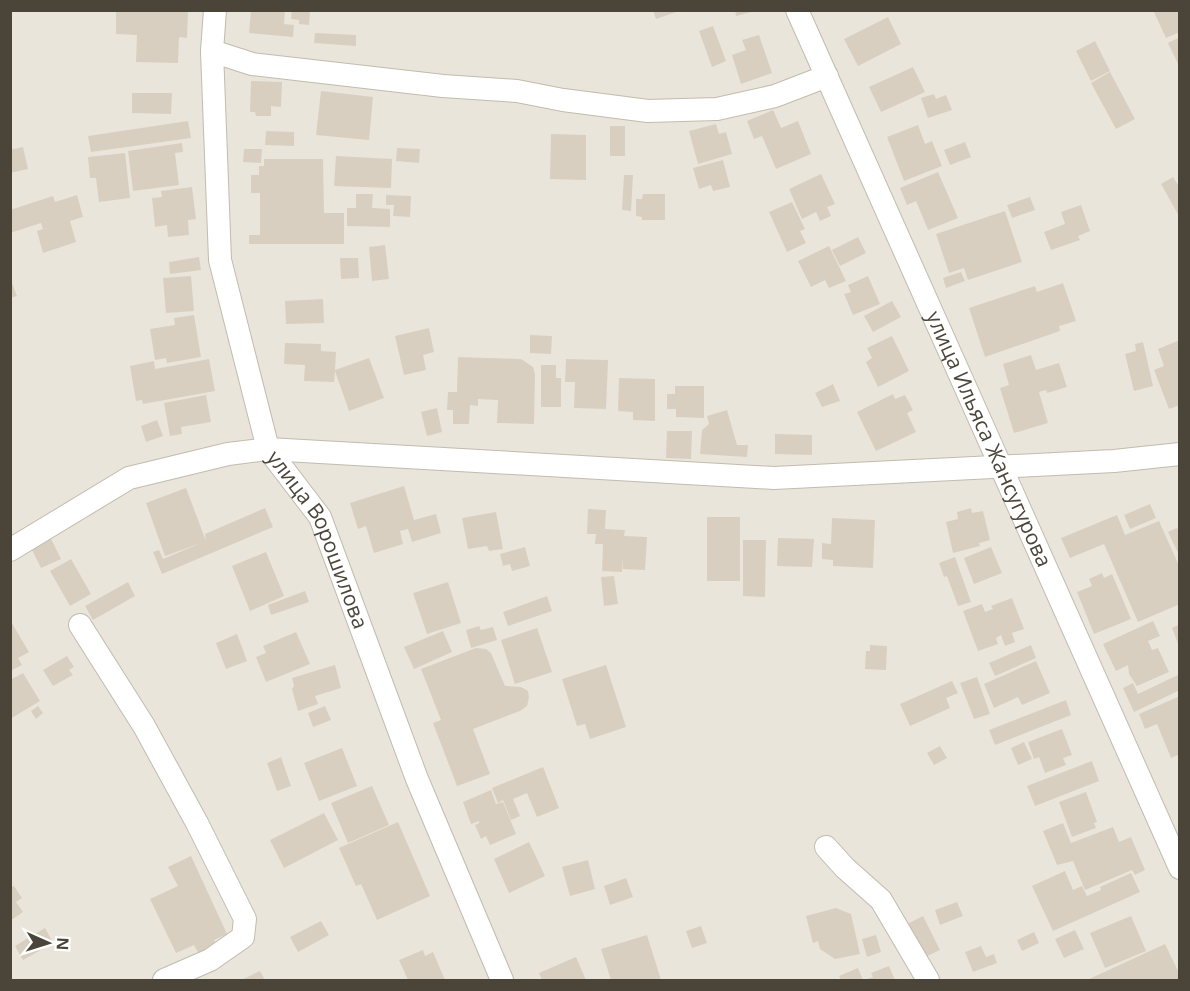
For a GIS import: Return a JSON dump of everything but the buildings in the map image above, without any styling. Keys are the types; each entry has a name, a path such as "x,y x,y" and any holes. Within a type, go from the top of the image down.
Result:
{"street":[{"name":"улица Ворошилова","path":"215,10 212,51 220,260 268,449 320,517 417,779 502,981"},
{"name":"улица Ильяса Жансугурова","path":"797,10 1179,868"},
{"path":"212,51 252,64 443,86 517,91 563,100 648,111 717,109 775,96 827,76"},
{"path":"10,550 129,477 228,454 268,449 774,478 1114,461 1179,454"},
{"path":"80,625 144,726 197,823 245,919 243,937 210,960 165,981"},
{"path":"826,847 845,868 881,900 928,981"}],"shaded area":[{"path":"11,11 1179,11 1179,980 11,980"}]}
